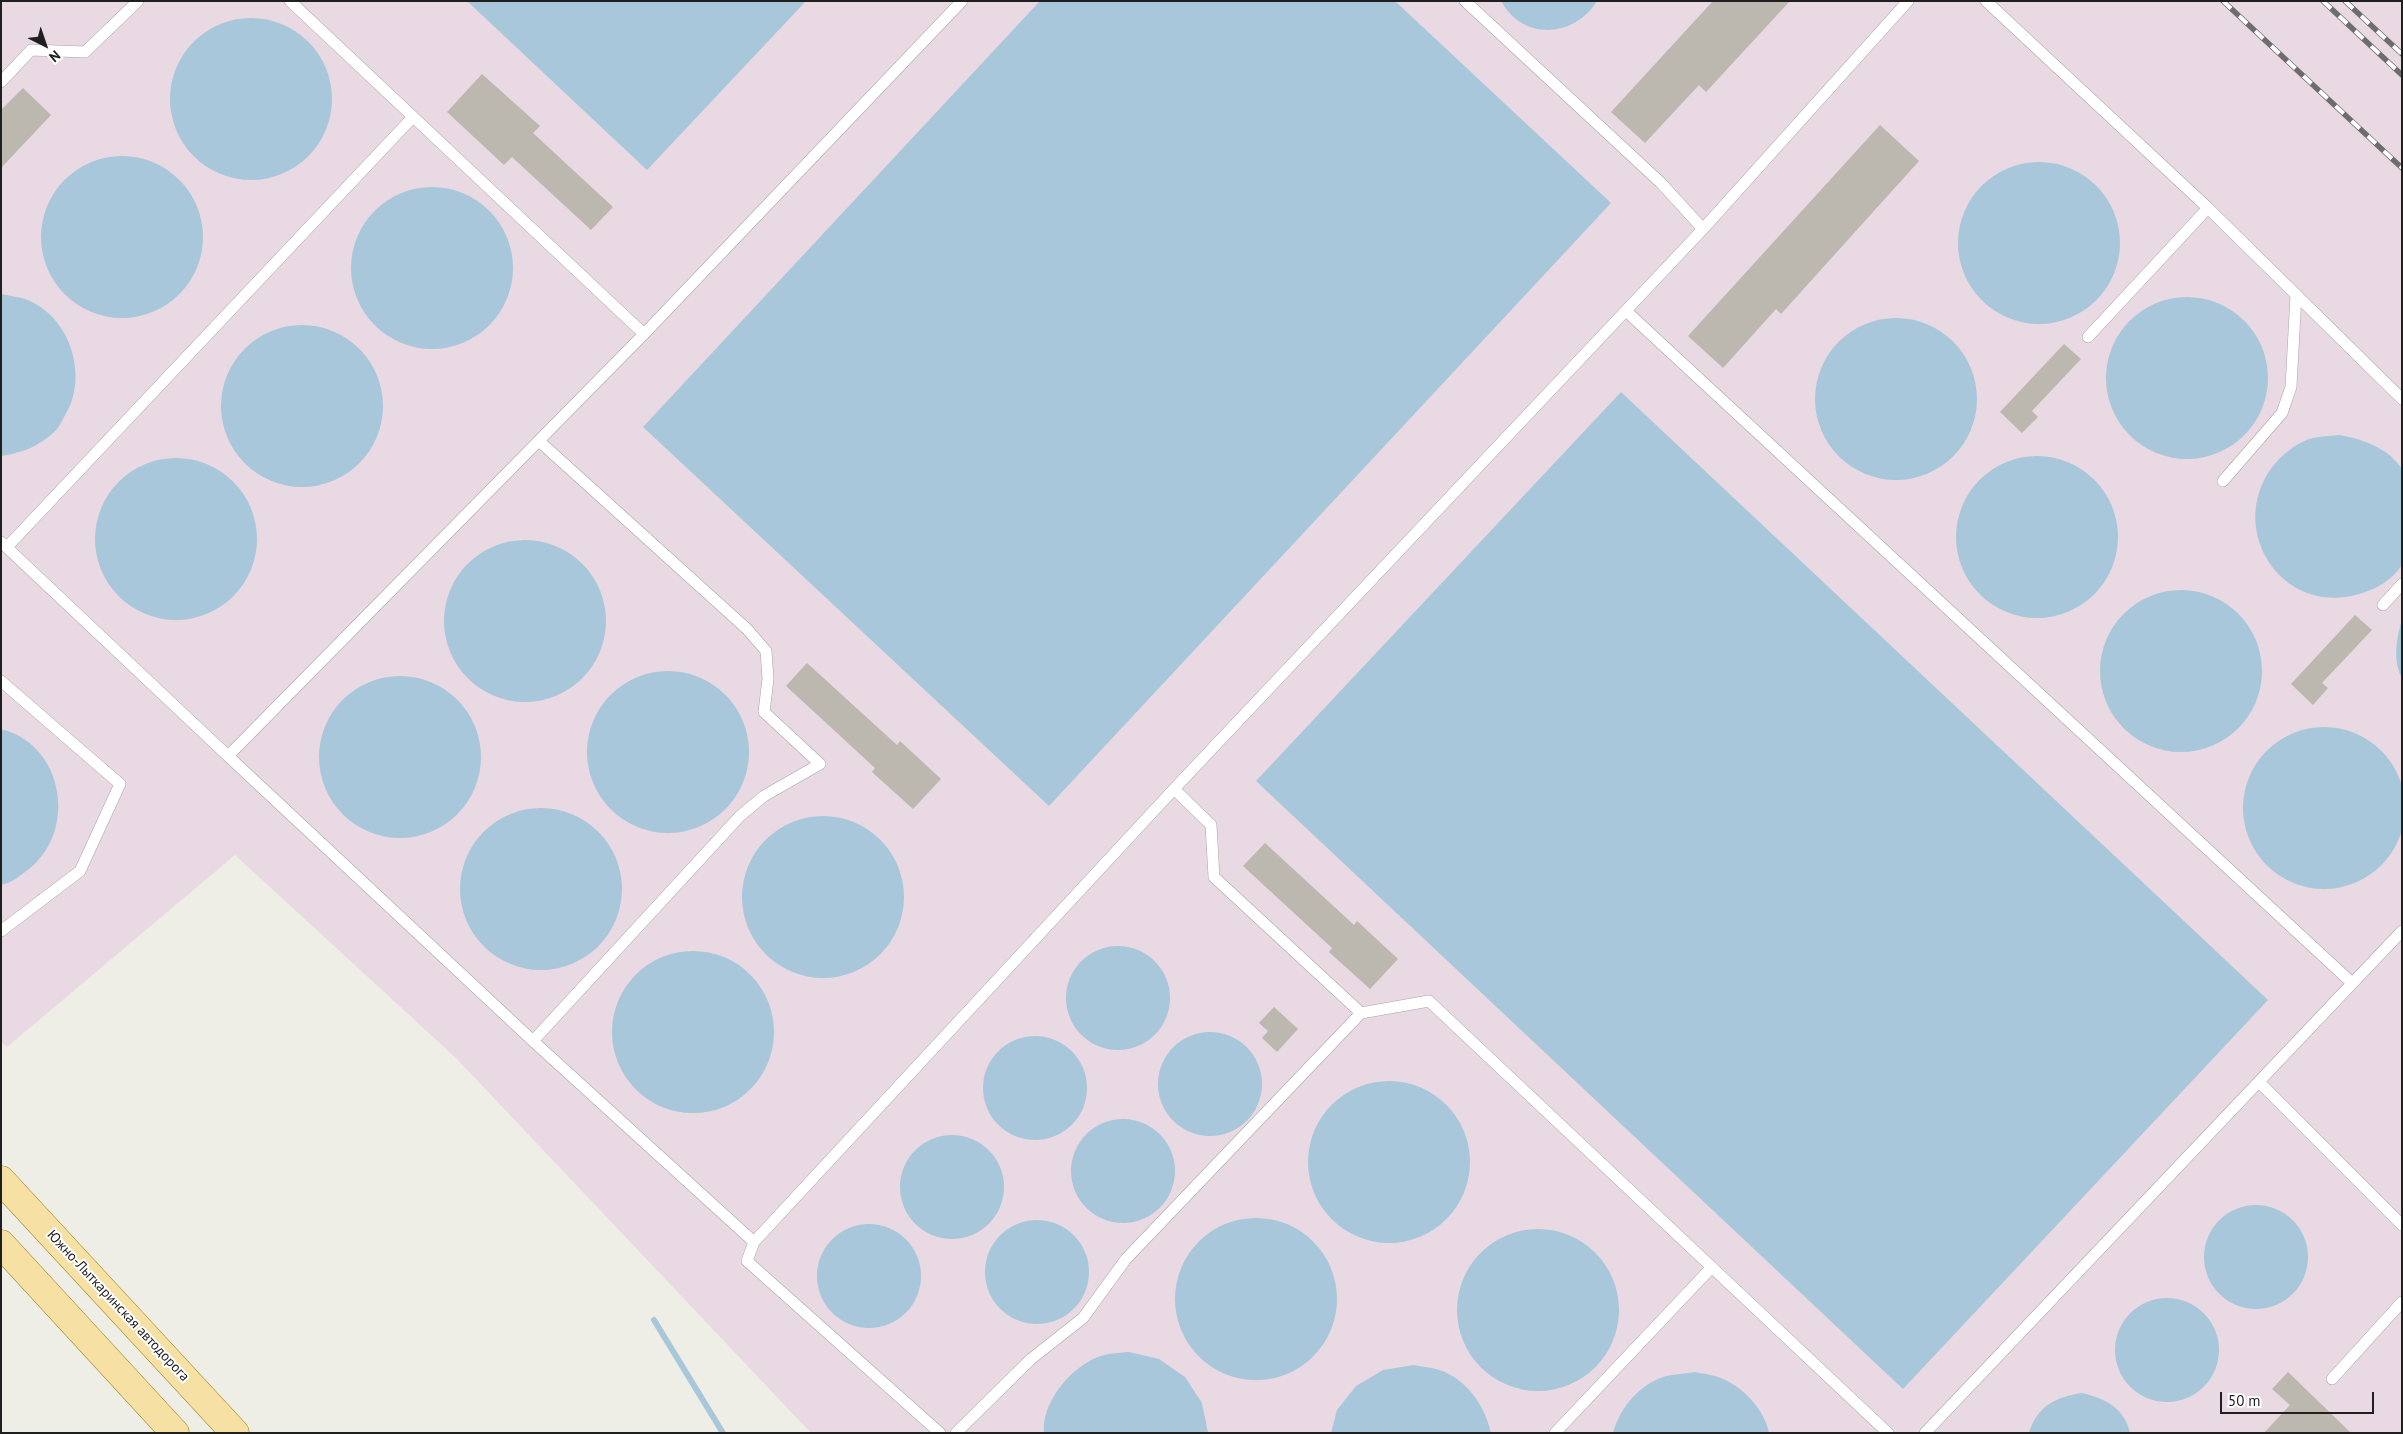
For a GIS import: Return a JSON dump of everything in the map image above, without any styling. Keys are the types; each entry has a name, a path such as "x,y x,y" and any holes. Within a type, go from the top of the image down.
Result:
{"main road":[{"name":"Южно-Лыткаринская автодорога","path":"1,1180 235,1433"},
{"path":"1,1244 175,1433"}],"lane":[{"path":"1,82 31,50 85,52 138,1"},
{"path":"290,1 644,334"},
{"path":"228,756 644,334 962,1"},
{"path":"1465,1 1661,184 1703,229"},
{"path":"940,1433 747,1261 754,1242 1174,789 1703,229 1908,1"},
{"path":"1986,1 2208,208 2402,399"},
{"path":"413,117 4,545 533,1041 754,1242"},
{"path":"2088,338 2208,208"},
{"path":"2223,481 2282,413 2291,387 2296,295"},
{"path":"1626,310 2352,983"},
{"path":"533,1041 740,816 764,796 820,764 764,712 768,679 766,651 754,636 539,441"},
{"path":"2383,605 2402,584"},
{"path":"1,681 120,784 80,871 1,931"},
{"path":"1174,789 1211,825 1214,877 1361,1013"},
{"path":"1925,1433 2402,931"},
{"path":"956,1433 1031,1359 1083,1318 1126,1260 1361,1013 1429,1001 1888,1433"},
{"path":"2259,1082 2402,1225"},
{"path":"1555,1433 1712,1267"},
{"path":"2332,1379 2402,1302"}],"shaded area":[{"path":"1,1 2402,1 2402,1433 811,1433 456,1058 235,855 7,1047 1,1042"}],"water":[{"path":"467,1 806,1 647,170"},
{"path":"1040,1 1395,1 1611,203 1049,806 643,427"},
{"path":"1501,1 1597,1 1587,13 1575,22 1562,28 1549,30 1535,28 1522,23 1510,14"},
{"path":"259,18 275,21 289,27 309,41 319,54 329,75 332,99 329,123 319,144 309,157 296,167 275,177 243,180 227,177 213,171 199,162 188,151 173,123 170,91 173,75 179,61 188,47 199,36 227,21"},
{"path":"130,156 146,159 160,165 180,179 190,192 200,213 203,237 200,261 190,282 180,295 167,305 146,315 114,318 98,315 84,309 70,300 59,289 44,261 41,229 44,213 50,199 59,185 70,174 98,159"},
{"path":"2047,162 2063,165 2077,171 2097,185 2107,198 2117,219 2120,243 2117,267 2107,288 2097,301 2084,311 2063,321 2031,324 2015,321 2001,315 1987,306 1976,295 1961,267 1958,235 1961,219 1967,205 1976,191 1987,180 2015,165"},
{"path":"440,187 456,190 470,196 490,210 500,223 510,244 513,268 510,292 500,313 490,326 477,336 456,346 424,349 408,346 394,340 380,331 369,320 354,292 351,260 354,244 360,230 369,216 380,205 408,190"},
{"path":"1,294 28,300 43,309 56,321 72,351 75,385 71,402 56,430 29,449 1,456"},
{"path":"2195,297 2211,300 2225,306 2245,320 2255,333 2265,354 2268,378 2265,402 2255,423 2245,436 2232,446 2211,456 2179,459 2163,456 2149,450 2135,441 2124,430 2109,402 2106,370 2109,354 2115,340 2124,326 2135,315 2163,300"},
{"path":"1904,318 1920,321 1934,327 1954,341 1964,354 1974,375 1977,399 1974,423 1964,444 1954,457 1941,467 1920,477 1888,480 1872,477 1858,471 1844,462 1833,451 1818,423 1815,391 1818,375 1824,361 1833,347 1844,336 1872,321"},
{"path":"310,325 326,328 340,334 360,348 370,361 380,382 383,406 380,430 370,451 360,464 347,474 326,484 294,487 278,484 264,478 250,469 239,458 224,430 221,398 224,382 230,368 239,354 250,343 278,328"},
{"path":"1621,392 2268,1000 1903,1389 1256,781"},
{"path":"2340,435 2358,439 2382,450 2396,461 2402,469 2402,565 2386,581 2366,592 2351,596 2325,597 2301,590 2282,577 2267,559 2258,537 2255,514 2260,489 2273,466 2280,458 2294,447 2309,439"},
{"path":"2045,456 2061,459 2075,465 2095,479 2105,492 2115,513 2118,537 2115,561 2105,582 2095,595 2082,605 2061,615 2029,618 2013,615 1999,609 1985,600 1974,589 1959,561 1956,529 1959,513 1965,499 1974,485 1985,474 2013,459"},
{"path":"184,458 200,461 214,467 234,481 244,494 254,515 257,539 254,563 244,584 234,597 221,607 200,617 168,620 152,617 138,611 124,602 113,591 98,563 95,531 98,515 104,501 113,487 124,476 152,461"},
{"path":"533,540 549,543 563,549 577,558 588,569 603,597 606,621 605,637 597,659 588,673 577,684 549,699 517,702 501,699 487,693 473,684 462,673 447,645 444,613 447,597 453,583 462,569 473,558 501,543"},
{"path":"2189,590 2205,593 2219,599 2239,613 2249,626 2259,647 2262,671 2259,695 2249,716 2239,729 2226,739 2205,749 2173,752 2157,749 2143,743 2129,734 2118,723 2103,695 2100,663 2103,647 2109,633 2118,619 2129,608 2157,593"},
{"path":"2402,619 2402,678 2396,656"},
{"path":"676,671 692,674 706,680 726,694 736,707 746,728 749,752 746,776 736,797 726,810 713,820 692,830 660,833 644,830 630,824 616,815 605,804 590,776 587,744 590,728 596,714 605,700 616,689 644,674"},
{"path":"408,676 424,679 438,685 458,699 468,712 478,733 481,757 478,781 468,802 458,815 445,825 424,835 392,838 376,835 362,829 348,820 337,809 322,781 319,749 322,733 328,719 337,705 348,694 376,679"},
{"path":"2332,727 2348,730 2362,736 2387,757 2396,770 2402,784 2405,808 2404,824 2396,846 2375,871 2362,880 2348,886 2316,889 2300,886 2286,880 2261,859 2252,846 2246,832 2243,800 2246,784 2252,770 2273,745 2286,736 2300,730"},
{"path":"1,729 23,738 40,753 51,772 57,793 58,815 53,836 42,856 11,882 1,885"},
{"path":"549,808 565,811 579,817 599,831 609,844 619,865 622,889 619,913 609,934 599,947 586,957 565,967 533,970 517,967 503,961 489,952 478,941 463,913 460,881 463,865 469,851 478,837 489,826 517,811"},
{"path":"831,816 847,819 861,825 881,839 891,852 901,873 904,897 901,921 891,942 881,955 868,965 847,975 815,978 799,975 785,969 771,960 760,949 745,921 742,889 745,873 751,859 760,845 771,834 799,819"},
{"path":"1118,946 1138,950 1155,961 1166,978 1170,998 1166,1018 1155,1035 1138,1046 1118,1050 1098,1046 1081,1035 1070,1018 1066,998 1070,978 1081,961 1098,950"},
{"path":"701,951 717,954 731,960 751,974 761,987 771,1008 774,1032 771,1056 761,1077 751,1090 738,1100 717,1110 685,1113 669,1110 655,1104 641,1095 630,1084 615,1056 612,1024 615,1008 621,994 630,980 641,969 669,954"},
{"path":"1210,1032 1230,1036 1247,1047 1258,1064 1262,1084 1258,1104 1247,1121 1230,1132 1210,1136 1190,1132 1173,1121 1162,1104 1158,1084 1162,1064 1173,1047 1190,1036"},
{"path":"1035,1036 1055,1040 1072,1051 1083,1068 1087,1088 1083,1108 1072,1125 1055,1136 1035,1140 1015,1136 998,1125 987,1108 983,1088 987,1068 998,1051 1015,1040"},
{"path":"1397,1081 1413,1084 1427,1090 1447,1104 1457,1117 1467,1138 1470,1162 1467,1186 1457,1207 1447,1220 1434,1230 1413,1240 1381,1243 1365,1240 1351,1234 1337,1225 1326,1214 1311,1186 1308,1154 1311,1138 1317,1124 1326,1110 1337,1099 1365,1084"},
{"path":"1123,1119 1143,1123 1160,1134 1171,1151 1175,1171 1171,1191 1160,1208 1143,1219 1123,1223 1103,1219 1086,1208 1075,1191 1071,1171 1075,1151 1086,1134 1103,1123"},
{"path":"952,1135 972,1139 989,1150 1000,1167 1004,1187 1000,1207 989,1224 972,1235 952,1239 932,1235 915,1224 904,1207 900,1187 904,1167 915,1150 932,1139"},
{"path":"2256,1205 2276,1209 2293,1220 2304,1237 2308,1257 2304,1277 2293,1294 2276,1305 2256,1309 2236,1305 2219,1294 2208,1277 2204,1257 2208,1237 2219,1220 2236,1209"},
{"path":"1264,1218 1280,1221 1294,1227 1314,1241 1324,1254 1334,1275 1337,1299 1334,1323 1324,1344 1314,1357 1301,1367 1280,1377 1248,1380 1232,1377 1218,1371 1204,1362 1193,1351 1178,1323 1175,1291 1178,1275 1184,1261 1193,1247 1204,1236 1232,1221"},
{"path":"1037,1220 1057,1224 1074,1235 1085,1252 1089,1272 1085,1292 1074,1309 1057,1320 1037,1324 1017,1320 1000,1309 989,1292 985,1272 989,1252 1000,1235 1017,1224"},
{"path":"869,1224 889,1228 906,1239 917,1256 921,1276 917,1296 906,1313 889,1324 869,1328 849,1324 832,1313 821,1296 817,1276 821,1256 832,1239 849,1228"},
{"path":"1546,1229 1562,1232 1576,1238 1596,1252 1606,1265 1616,1286 1619,1310 1616,1334 1606,1355 1596,1368 1583,1378 1562,1388 1530,1391 1514,1388 1500,1382 1486,1373 1475,1362 1460,1334 1457,1302 1460,1286 1466,1272 1475,1258 1486,1247 1514,1232"},
{"path":"2167,1298 2187,1302 2204,1313 2215,1330 2219,1350 2215,1370 2204,1387 2187,1398 2167,1402 2147,1398 2130,1387 2119,1370 2115,1350 2119,1330 2130,1313 2147,1302"},
{"path":"1129,1352 1159,1359 1185,1377 1202,1403 1208,1433 1044,1433 1047,1410 1053,1398 1068,1378 1088,1362 1098,1357"},
{"path":"1414,1365 1445,1372 1462,1383 1480,1405 1491,1433 1331,1433 1337,1410 1356,1386 1383,1370"},
{"path":"1694,1372 1721,1378 1740,1389 1759,1409 1769,1433 1613,1433 1620,1415 1638,1392 1663,1377"},
{"path":"2082,1393 2106,1401 2118,1411 2127,1424 2130,1433 2029,1433 2037,1416 2049,1404 2064,1397"}],"building":[{"path":"1713,1 1790,1 1706,92 1699,85 1645,143 1611,112"},
{"path":"482,74 540,126 533,133 613,207 591,230 512,157 504,165 447,112"},
{"path":"23,88 51,115 1,168 1,110"},
{"path":"1880,125 1919,161 1781,314 1776,309 1723,368 1688,336"},
{"path":"2064,344 2081,359 2032,411 2038,417 2022,433 2000,412"},
{"path":"2355,615 2372,630 2322,683 2328,688 2313,705 2291,684"},
{"path":"807,663 897,745 900,741 941,779 913,809 872,772 875,768 786,686"},
{"path":"1265,843 1354,925 1357,921 1398,959 1370,989 1329,952 1332,948 1243,866"},
{"path":"1274,1007 1298,1029 1277,1052 1262,1038 1268,1031 1259,1023"},
{"path":"2288,1372 2351,1433 2264,1433 2290,1405 2272,1389"}],"waterway":[{"path":"654,1320 723,1433"}],"railway":[{"path":"2223,1 2402,168"},
{"path":"2323,1 2402,75"},
{"path":"2345,1 2402,54"}]}
